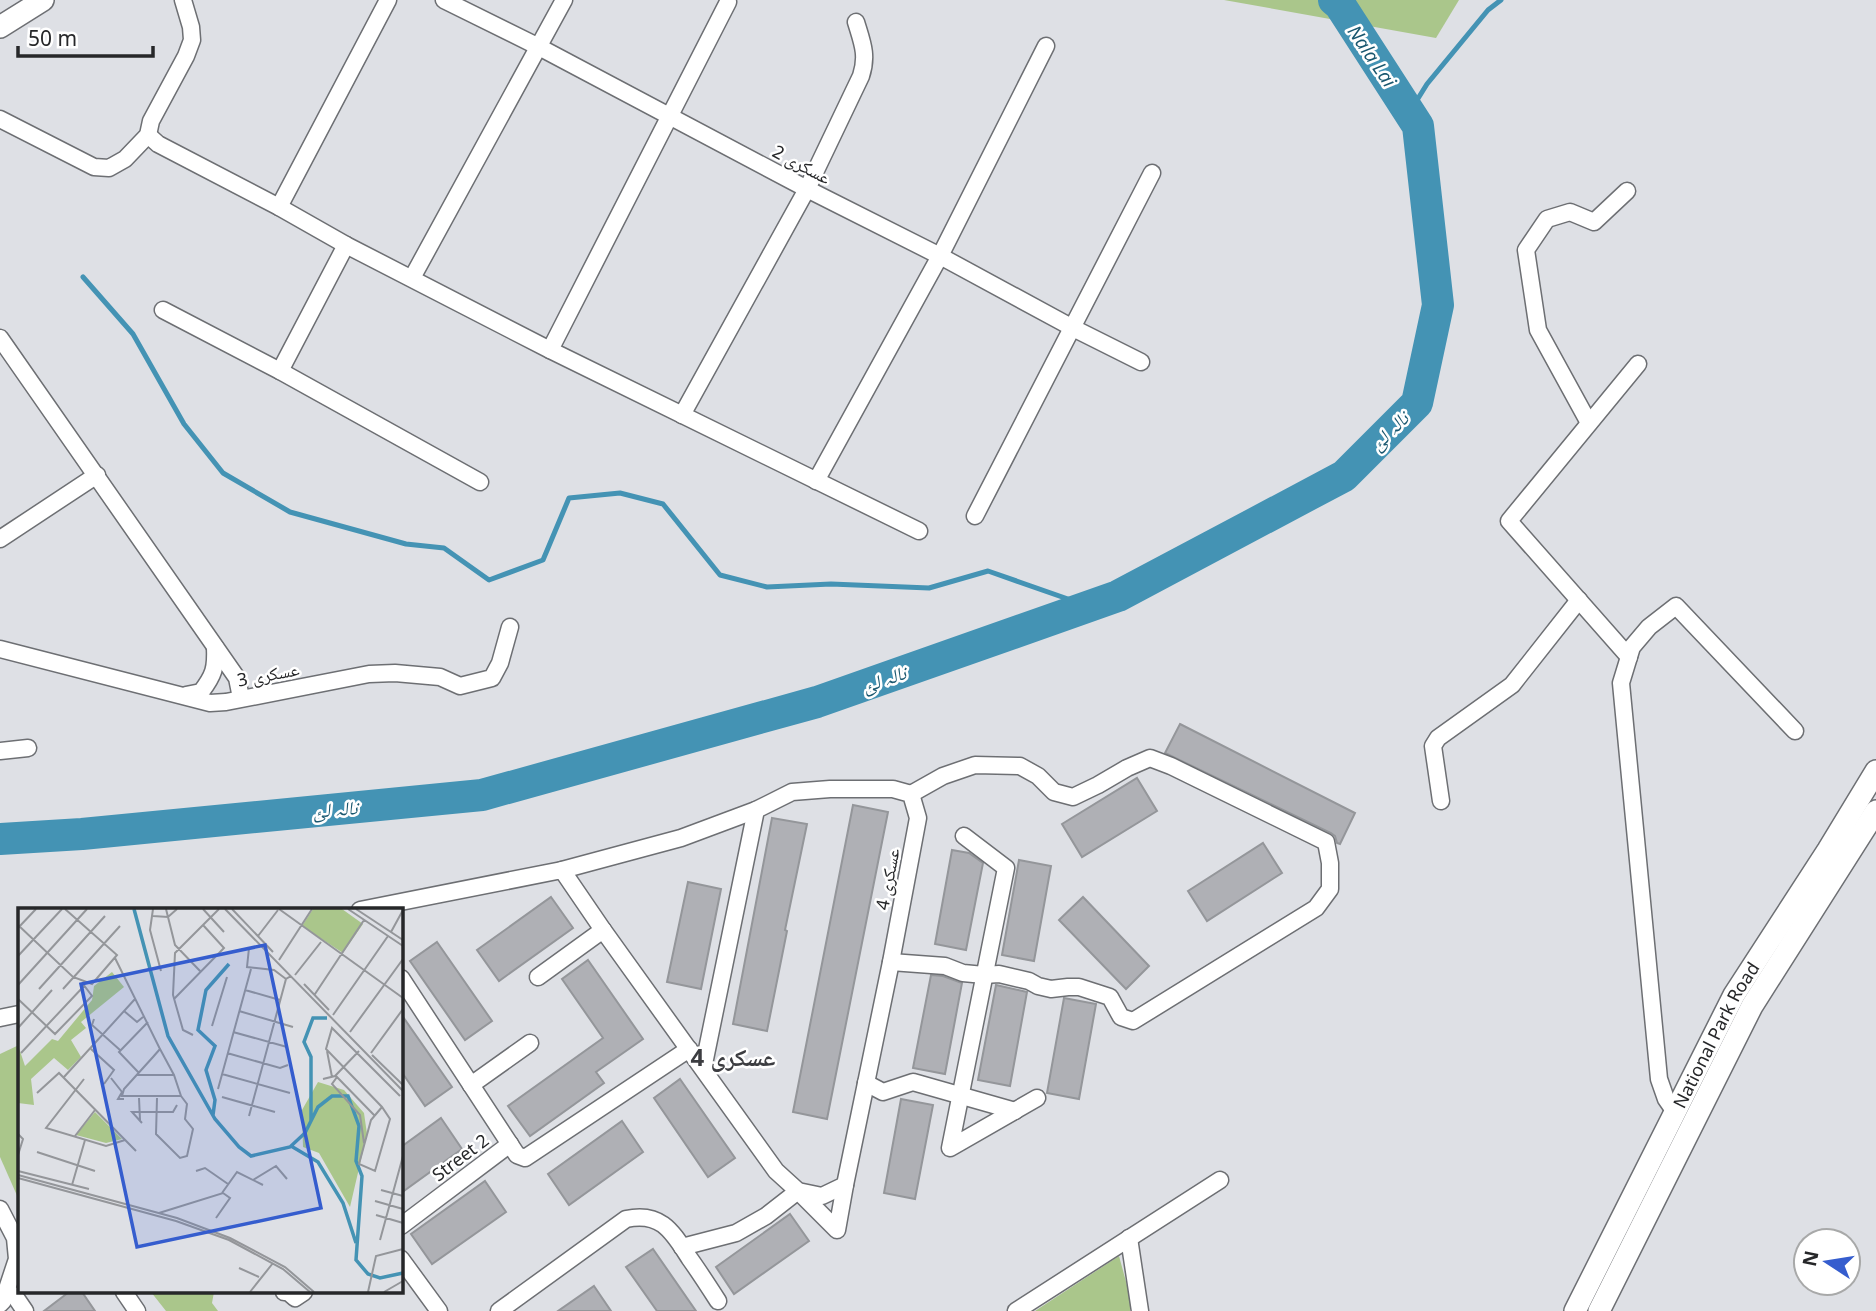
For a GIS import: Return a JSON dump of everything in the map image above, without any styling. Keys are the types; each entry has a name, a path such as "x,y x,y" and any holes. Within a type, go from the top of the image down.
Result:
{"street":[{"path":"0,27 43,0"},
{"path":"279,207 388,0"},
{"name":"عسکری 2","path":"444,0 1141,362"},
{"path":"412,278 564,0"},
{"path":"0,119 94,167 109,168 125,159 148,135 151,121 192,40 191,27 182,1"},
{"path":"550,350 728,2"},
{"path":"682,415 807,189 861,76 866,63 856,23"},
{"path":"816,481 940,256 1046,46"},
{"path":"148,135 158,144 346,245 550,350 919,531"},
{"path":"975,516 1153,173"},
{"path":"1589,423 1538,330 1526,250 1547,219 1570,212 1594,222 1627,191"},
{"path":"280,371 346,245"},
{"path":"163,310 280,371 480,482"},
{"path":"0,338 237,678 242,698"},
{"path":"1629,657 1510,521 1638,364"},
{"path":"0,539 97,475"},
{"path":"1441,801 1433,746 1438,738 1511,685 1578,600"},
{"path":"1675,1112 1666,1099 1657,1065 1621,683 1632,647 1649,627 1676,606 1795,731"},
{"name":"عسکری 3","path":"0,649 210,703 369,674 440,677 460,686 492,678 500,663 510,627"},
{"path":"183,696 201,692 212,678 216,665 215,646"},
{"path":"0,751 28,748"},
{"path":"370,908 562,870 681,838 755,810 792,792 893,789 911,794 943,776 975,765 1020,766 1038,776 1054,792 1073,797 1150,758 1171,765 1326,842 1330,863 1330,889 1316,908 1133,1021 1121,1017 1110,997 1087,989 1068,986 1051,989 999,974 963,973 945,966 891,962"},
{"name":"National Park Road","path":"1576,1311 1734,995 1876,771"},
{"name":"عسکری 4","path":"798,1191 837,1230 918,818 911,794"},
{"path":"703,1069 755,810"},
{"name":"National Park Road","path":"1599,1311 1752,1006 1876,811"},
{"path":"964,836 1006,868 950,1148 1037,1098"},
{"path":"562,870 776,1171 798,1191 822,1196 845,1185"},
{"path":"538,977 603,930"},
{"path":"402,980 517,1155 525,1158 689,1049"},
{"path":"0,1018 18,1014"},
{"path":"471,1084 530,1043"},
{"path":"866,1083 883,1092 913,1082 1015,1111"},
{"name":"Street 2","path":"402,1225 510,1144"},
{"path":"1016,1311 1220,1180"},
{"path":"682,1247 736,1233 766,1216 798,1191"},
{"path":"0,1209 17,1238 17,1259 9,1298 25,1311"},
{"path":"499,1311 626,1219 638,1216 655,1220 671,1230 718,1301"},
{"path":"1129,1238 1140,1311"},
{"path":"402,1260 439,1311"},
{"path":"125,1294 137,1311"}],"green space":[{"path":"1224,0 1459,0 1436,38"},
{"path":"18,1045 18,1198 0,1157 0,1054"},
{"path":"1119,1256 1131,1300 1130,1311 1035,1311"},
{"path":"153,1294 214,1294 212,1303 218,1311 166,1311"}],"building":[{"path":"1180,724 1355,813 1340,844 1331,833 1165,753"},
{"path":"1137,778 1157,811 1082,857 1062,824"},
{"path":"853,805 888,812 827,1119 793,1112"},
{"path":"772,818 807,824 767,1031 733,1024"},
{"path":"1263,843 1282,873 1207,921 1188,891"},
{"path":"952,850 969,853 983,863 966,950 935,944"},
{"path":"1019,860 1051,866 1034,961 1002,955"},
{"path":"688,882 721,889 701,989 667,982"},
{"path":"551,897 573,928 499,981 477,950"},
{"path":"1083,897 1149,966 1126,989 1059,920"},
{"path":"437,942 492,1021 465,1040 410,961"},
{"path":"588,960 643,1039 596,1072 604,1083 530,1136 508,1106 603,1038 562,979"},
{"path":"931,975 962,983 945,1074 913,1068"},
{"path":"996,985 1027,992 1010,1086 978,1080"},
{"path":"1064,998 1096,1004 1079,1099 1047,1093"},
{"path":"402,1015 452,1087 425,1106 402,1072"},
{"path":"680,1079 735,1158 708,1177 654,1098"},
{"path":"901,1099 933,1105 915,1199 884,1193"},
{"path":"441,1118 462,1149 402,1192 402,1146"},
{"path":"622,1121 643,1152 569,1205 548,1174"},
{"path":"485,1181 506,1212 432,1264 411,1234"},
{"path":"790,1214 809,1241 734,1294 716,1267"},
{"path":"653,1249 696,1311 657,1311 626,1267"},
{"path":"594,1286 611,1311 558,1311"},
{"path":"66,1294 83,1294 95,1311 44,1311"}],"waterway":[{"name":"نالہ لئ","path":"0,839 82,834 482,795 817,702 1118,596 1344,476 1417,403 1438,305 1418,126 1340,5 1334,0"},
{"path":"1409,113 1427,84 1488,10 1501,0"},
{"path":"83,277 133,334 184,424 223,473 290,512 406,544 444,548 489,580 543,560 569,498 620,493 663,504 720,575 767,587 831,584 929,588 988,571 1088,606"}],"district":[{"name":"عسکری 4","path":"733,1056"}],"water label":[{"name":"Nala Lai","path":"1372,56"}]}
